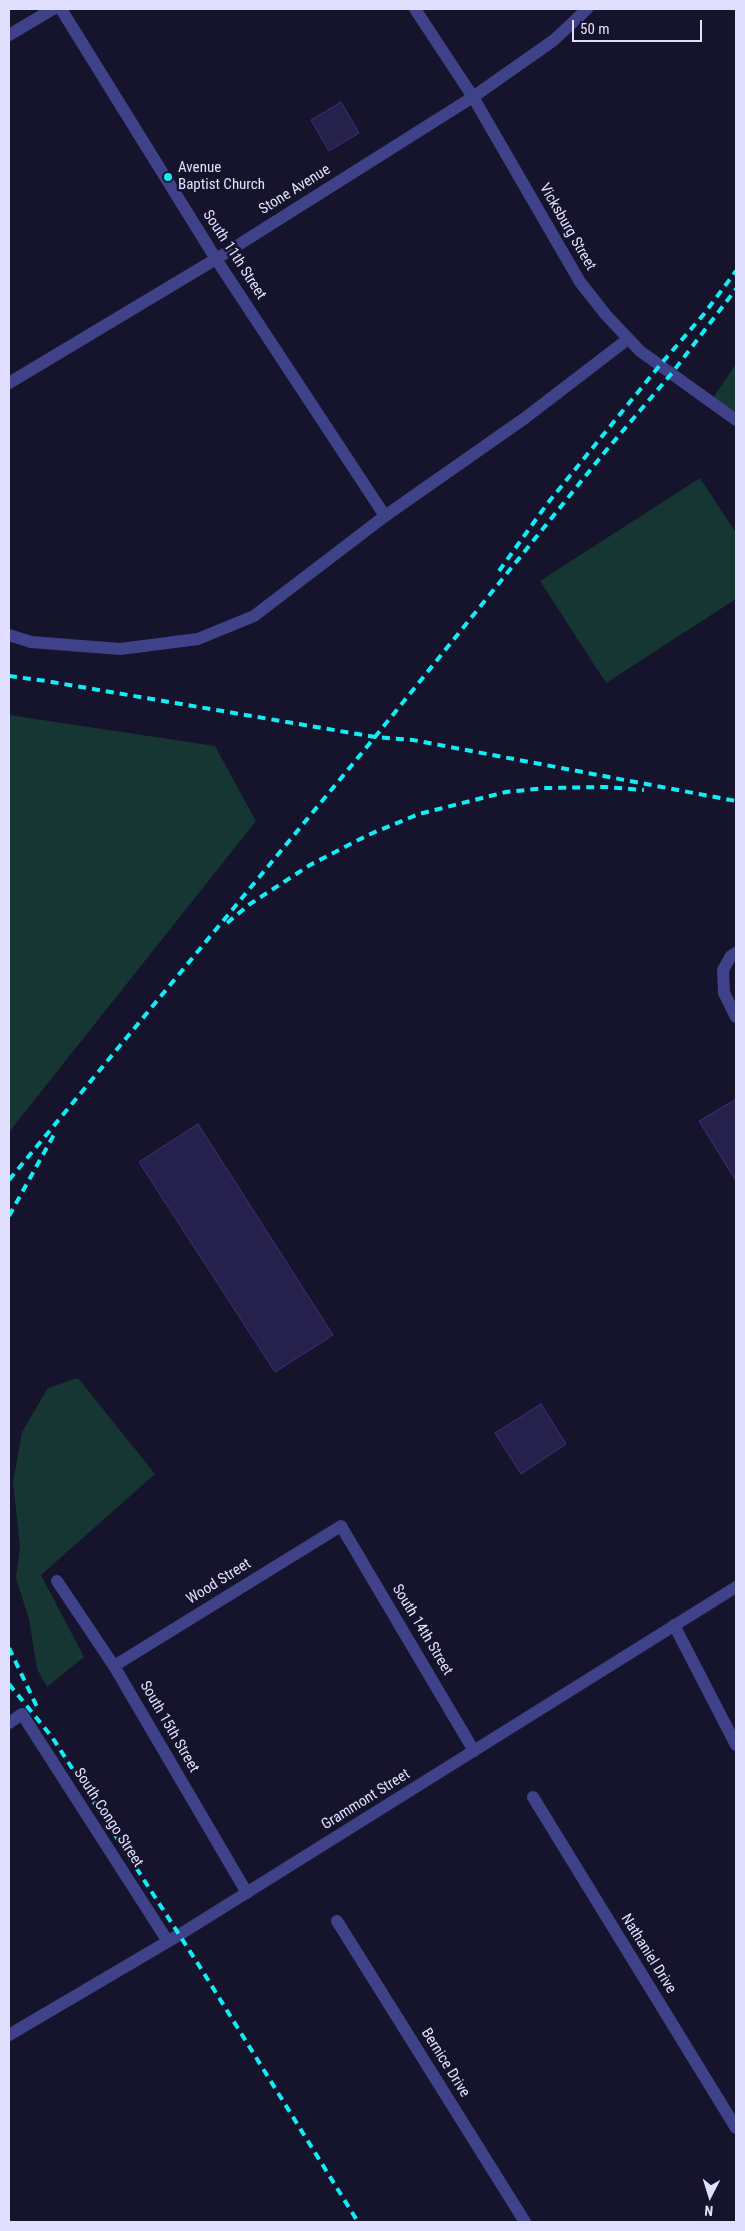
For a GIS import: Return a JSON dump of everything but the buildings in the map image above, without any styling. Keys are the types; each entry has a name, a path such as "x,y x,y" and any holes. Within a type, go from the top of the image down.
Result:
{"street":[{"path":"9,35 53,9"},
{"name":"South 11th Street","path":"61,9 216,259 385,516"},
{"name":"Vicksburg Street","path":"415,9 473,96 580,282 640,351 736,420"},
{"name":"Stone Avenue","path":"9,383 216,259 473,96 554,40 587,9"},
{"path":"9,635 31,642 120,649 198,639 254,616 385,516 525,418 628,339"},
{"path":"736,953 731,956 723,970 724,993 736,1017"},
{"name":"Wood Street","path":"114,1666 341,1526"},
{"name":"South 14th Street","path":"341,1526 474,1752"},
{"name":"South 15th Street","path":"57,1581 114,1666 247,1893"},
{"name":"Grammont Street","path":"10,2031 247,1893 736,1587"},
{"path":"674,1625 736,1745"},
{"name":"South Congo Street","path":"9,1723 22,1714 167,1940"},
{"name":"Nathaniel Drive","path":"533,1797 736,2128"},
{"name":"Bernice Drive","path":"337,1921 524,2222"}],"green space":[{"path":"736,364 736,420 711,401"},
{"path":"700,478 736,533 736,599 606,683 540,581"},
{"path":"9,715 215,746 256,821 9,1132"},
{"path":"78,1378 155,1474 41,1575 84,1657 47,1687 37,1669 29,1619 16,1578 20,1547 13,1482 22,1432 48,1388"}],"railway":[{"path":"499,571 547,504 704,314 736,271"},
{"path":"9,1180 375,737 604,453 672,373 736,289"},
{"path":"9,676 375,737 413,740 736,801"},
{"path":"227,923 250,904 310,865 368,835 419,814 506,792 546,788 605,787 644,790"},
{"path":"9,1216 56,1131"},
{"path":"9,1648 39,1711"},
{"path":"9,1684 52,1737 200,1967 358,2222"}],"place":[{"name":"Avenue Baptist Church","path":"168,177"}]}
